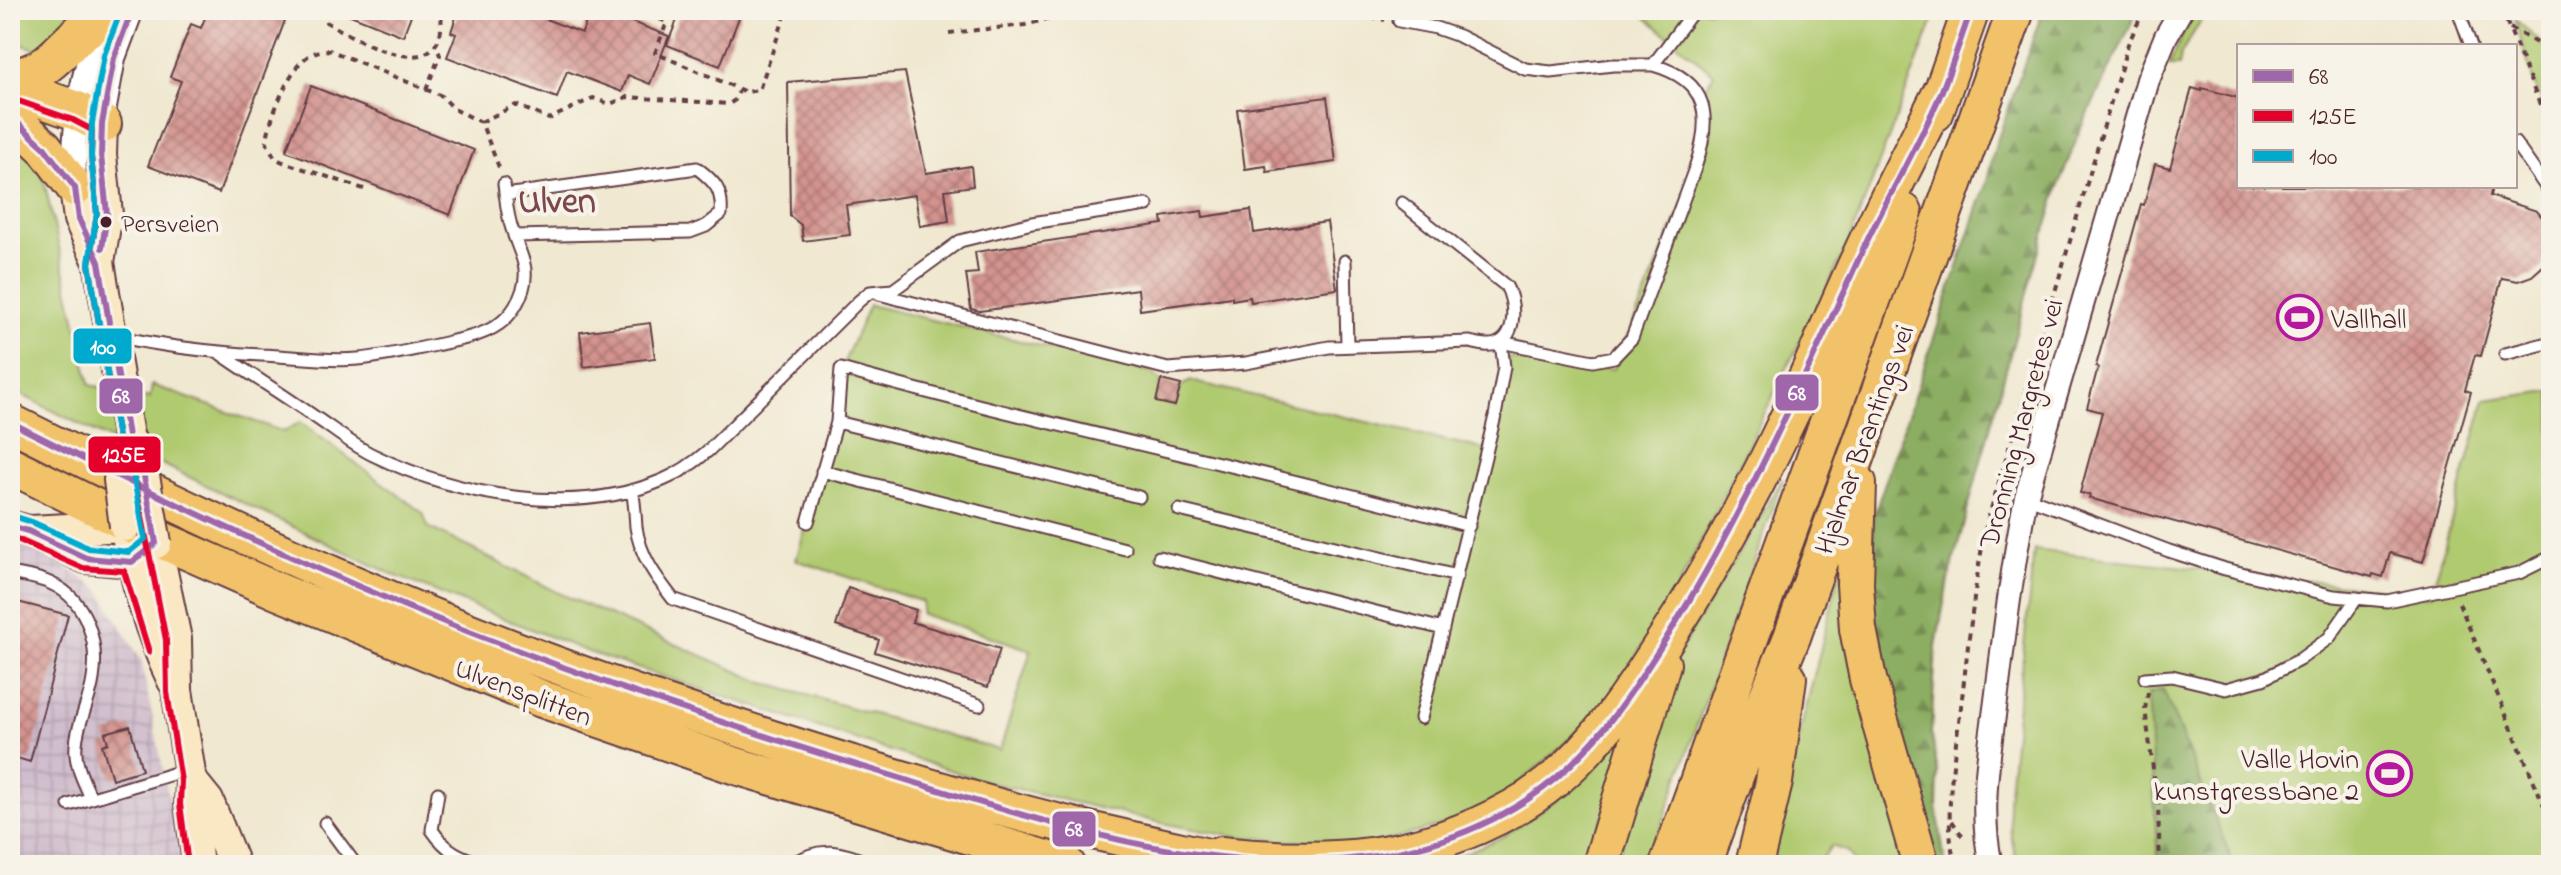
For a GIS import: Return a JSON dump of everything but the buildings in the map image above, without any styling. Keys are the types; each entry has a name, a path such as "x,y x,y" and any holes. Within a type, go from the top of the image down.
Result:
{"highway":[{"name":"Hjalmar Brantings vei","path":"1668,865 1904,211 1971,10"},
{"name":"Hjalmar Brantings vei","path":"1703,865 1737,771 1792,637 2016,10"},
{"path":"10,79 40,70 53,62 79,33 115,12"},
{"path":"10,87 85,121"},
{"path":"1181,850 1273,860 1370,858 1431,845 1477,827 1515,807 1574,762 1615,716 1671,632 1774,446 1859,259 1942,91"},
{"path":"10,116 85,121"},
{"path":"10,116 44,147 75,188"},
{"name":"Ulvensplitten","path":"10,422 294,559 581,674 748,731 938,790 1064,824 1181,850"},
{"path":"1859,449 1855,584 1858,629 1868,679 1921,865"},
{"name":"Ulvensplitten","path":"10,465 164,541 515,689 736,766 1068,864"},
{"path":"1601,865 1671,632"},
{"path":"1754,865 1776,771 1792,637"},
{"path":"1181,850 1244,865"}],"main road":[{"path":"85,121 101,155 107,214 99,262"},
{"path":"75,188 79,219 99,262 128,436 142,465 176,639 177,690 190,774 190,804 198,865"},
{"path":"128,436 119,480 125,526 142,603 155,644 177,690"},
{"path":"19,528 125,526 156,543"},
{"path":"19,528 86,558 132,562 156,543"},
{"path":"190,774 208,801 234,865"}],"street":[{"name":"Dronning Margretes vei","path":"1991,865 1985,830 1986,789 2014,562 2026,497 2148,80 2181,10"},
{"path":"75,188 73,157 85,121 114,58 115,12"}],"lane":[{"path":"1653,65 1694,10"},
{"path":"2458,10 2470,44"},
{"path":"870,292 1168,369 1246,363 1284,354 1347,346 1470,342 1490,345 1501,342 1567,358 1601,361 1620,353 1632,338 1695,168 1706,127 1703,106 1692,86 1670,70 1653,65 1613,65 1551,72 1525,69 1459,36 1399,21"},
{"path":"2517,146 2551,194"},
{"path":"111,335 175,349 308,360 358,359 477,335 499,326 512,313 527,273 522,251 514,236 504,190 697,168 715,182 723,196 721,214 706,226 690,232 514,236"},
{"path":"1402,203 1506,286 1513,299 1509,333 1501,342 1504,367 1469,526 1421,718"},
{"path":"221,354 370,454 434,481 476,492 554,499 608,495 663,480 688,467 870,292 893,290 960,241 1032,223 1147,205"},
{"path":"1345,261 1347,346"},
{"path":"2505,354 2551,342"},
{"path":"808,522 837,422 841,369 1023,418 1469,526"},
{"path":"837,422 1139,497"},
{"path":"822,471 1125,549"},
{"path":"632,490 637,508 636,527 650,570 673,599 979,705"},
{"path":"2026,497 2119,534 2225,569 2334,596 2387,601 2519,573 2551,557"},
{"path":"1179,510 1457,576"},
{"path":"1159,557 1443,629"},
{"path":"10,573 36,577 55,585 70,596 86,618 93,641 93,680 76,745 76,759 91,798"},
{"path":"2152,678 2172,676 2226,689 2263,679 2299,660 2329,638 2357,598"},
{"path":"69,805 190,774"},
{"path":"438,793 432,830 444,847 465,859 485,865"},
{"path":"325,823 356,865"},
{"path":"791,865 818,851 833,850 872,865"}],"path":[{"path":"330,10 326,22 365,44 398,55 416,56 427,52 435,44 440,34 442,10"},
{"path":"637,10 667,22 655,53 746,92 759,90 787,10"},
{"path":"949,33 1025,25 1081,10"},
{"path":"1335,10 1399,21"},
{"path":"2502,10 2515,44"},
{"path":"2508,26 2551,51"},
{"path":"426,90 440,55 435,44"},
{"path":"2517,48 2551,132"},
{"path":"364,189 283,162 270,150 267,135 271,121 295,69 311,54 329,50 442,96 454,109 481,122 504,190"},
{"path":"481,122 516,105 549,119 593,98 610,104 627,97 729,104 739,91"},
{"path":"2453,588 2491,685 2551,822"},
{"path":"2152,678 2145,709 2158,806 2160,865"},
{"path":"1950,819 1964,838"}],"shaded area":[{"path":"10,531 99,589 141,660 182,865 10,865"}],"green space":[{"path":"10,10 73,10 59,30 36,49 10,40"},
{"path":"1658,10 1937,10 1847,247 1676,591 1602,711 1485,813 1364,847 1231,836 980,780 591,653 394,575 10,389 10,139 42,172 90,385 150,398 152,385 284,432 300,422 423,513 428,527 561,594 764,683 1000,750 1031,650 921,614 923,602 796,560 837,422 841,369 869,305 1151,372 1161,381 1156,401 1175,406 1181,386 1191,381 1487,450 1508,358 1614,369 1707,147 1703,92 1714,74 1644,16"},
{"path":"2043,10 2138,10 2081,128 2060,182 1948,581 1936,646 1931,733 1938,773 1937,807 1945,865 1930,865 1870,642 1873,518"},
{"path":"2198,10 2207,10 2181,54 2179,66 2169,66 2183,33"},
{"path":"2515,19 2541,43 2551,41 2551,120 2534,84"},
{"path":"2551,391 2551,865 2017,865 2008,801 2034,550 2431,595 2485,400"},
{"path":"1783,479 1648,865 1616,865 1675,659"},
{"path":"1841,567 1912,865 1855,865 1849,852 1831,846 1818,865 1767,865"},
{"path":"2163,689 2234,865 2158,865 2148,694"},
{"path":"1630,726 1588,865 1438,865 1502,837 1556,800"}],"transit line":[{"name":"100","path":"13,516 89,548 129,552 145,539 132,468 118,438 89,263 97,214 91,156 92,123 104,55 121,10"},
{"name":"68","path":"102,248 107,214 101,155 102,124 114,58 132,10"},
{"name":"68","path":"10,422 232,530 459,628 624,689 847,762 1054,824 1208,856 1312,861 1397,852 1477,827 1528,799 1589,746 1638,682 1696,589 1773,442 1867,241 1932,112 1971,10"},
{"name":"125E","path":"10,98 73,120 92,130 91,156 97,214 89,264 118,438 135,481 166,640 167,692 181,781 180,804 188,865"},
{"name":"68","path":"10,116 44,147 75,188 79,219 99,262 128,436 142,465 156,543 132,562 86,558 10,526"},
{"name":"125E","path":"10,536 83,568 124,571 149,652"}],"place":[{"name":"Persveien","path":"106,222"},
{"name":"Vallhall","path":"2300,318"},
{"name":"Valle Hovin kunstgressbane 2","path":"2390,774"}],"district":[{"name":"Ulven","path":"557,199"}]}
